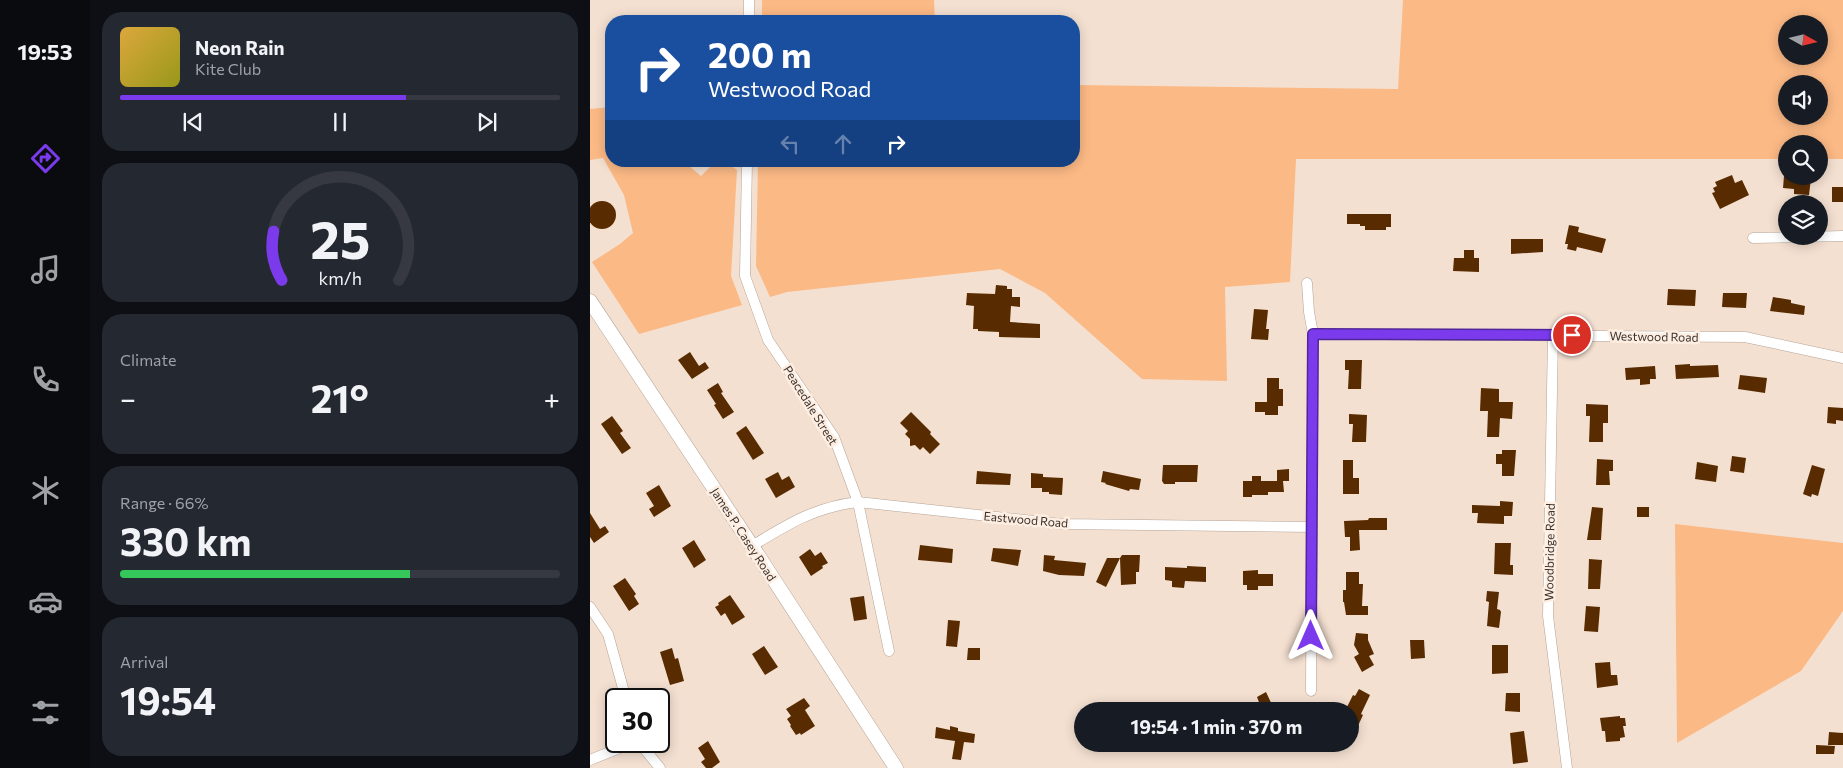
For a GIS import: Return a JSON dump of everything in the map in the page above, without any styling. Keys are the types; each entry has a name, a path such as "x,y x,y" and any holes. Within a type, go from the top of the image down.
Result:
{"main road":[{"name":"James P. Casey Road","path":"590,301 896,768"}],"street":[{"path":"749,0 749,15"},
{"name":"Peacedale Street","path":"747,167 745,276 768,340 834,438 858,502 889,651"},
{"path":"1753,238 1843,236"},
{"path":"1307,283 1313,334 1311,691"},
{"name":"Westwood Road","path":"1313,334 1745,337 1843,358"},
{"name":"Woodbridge Road","path":"1552,335 1548,616 1567,768"},
{"name":"Eastwood Road","path":"752,546 794,520 835,505 858,502 1061,524 1312,527"},
{"path":"590,607 608,634 623,688"},
{"path":"590,760 608,753"},
{"path":"648,753 660,768"}],"shaded area":[{"path":"762,0 934,0 935,15 762,15"},
{"path":"1403,0 1843,0 1843,159 1828,159 1828,135 1778,135 1778,159 1296,159 1290,282 1225,287 1227,381 1142,379 1045,293 1000,269 787,292 770,297 756,266 758,167 1080,167 1080,85 1398,89"},
{"path":"605,108 605,162 603,158 590,160 590,109"},
{"path":"608,167 690,167 701,176 710,167 733,167 737,170 731,276 742,305 639,334 592,262 633,233 624,195"},
{"path":"1675,524 1843,543 1843,611 1801,671 1677,743"}],"building":[{"path":"1732,175 1735,183 1742,180 1749,195 1720,209 1712,193 1715,192 1713,188 1717,186 1715,182"},
{"path":"1783,185 1810,185 1809,195 1794,194 1794,189 1783,188"},
{"path":"1832,187 1843,187 1843,202 1832,202"},
{"path":"597,202 607,202 615,210 615,220 607,228 597,228 590,222 590,208"},
{"path":"1347,214 1391,214 1391,227 1386,227 1386,230 1365,230 1365,226 1360,226 1360,224 1347,224"},
{"path":"1569,225 1579,227 1578,232 1606,239 1602,253 1577,247 1576,251 1567,249 1568,244 1565,244"},
{"path":"1511,239 1543,239 1543,252 1511,254"},
{"path":"1464,250 1474,250 1474,258 1479,258 1479,272 1453,271 1454,258 1464,258"},
{"path":"996,285 1007,286 1007,289 1012,289 1012,297 1020,297 1020,307 1011,306 1010,322 1040,324 1040,338 999,337 999,332 973,329 974,306 966,305 967,293 995,294"},
{"path":"1668,289 1696,290 1695,306 1667,305"},
{"path":"1723,293 1747,293 1746,308 1722,307"},
{"path":"1773,297 1791,300 1791,303 1805,306 1804,315 1770,311"},
{"path":"1254,309 1268,310 1266,329 1269,329 1268,340 1251,339"},
{"path":"690,352 699,366 705,362 709,368 692,379 678,360"},
{"path":"1345,360 1362,360 1361,389 1348,389 1349,370 1345,370"},
{"path":"1690,364 1690,366 1718,365 1719,377 1676,379 1675,365"},
{"path":"1655,366 1656,379 1650,379 1650,384 1640,385 1640,379 1626,380 1625,368"},
{"path":"1740,375 1767,378 1765,393 1738,389"},
{"path":"1267,378 1279,378 1279,389 1283,389 1283,406 1278,406 1278,415 1265,415 1265,412 1255,412 1255,402 1267,402"},
{"path":"718,383 723,392 721,393 734,412 723,419 707,390"},
{"path":"1481,388 1499,389 1499,402 1513,402 1512,419 1500,418 1499,437 1487,437 1488,411 1480,411"},
{"path":"1586,404 1608,405 1608,423 1603,423 1603,442 1589,442 1590,416 1586,416"},
{"path":"1828,407 1843,408 1843,421 1836,420 1836,424 1827,423"},
{"path":"911,412 940,444 930,454 923,447 920,450 915,445 910,446 910,439 905,434 908,431 900,423"},
{"path":"1349,414 1367,415 1366,442 1352,442 1353,424 1349,424"},
{"path":"612,416 623,431 620,433 631,448 622,454 601,424"},
{"path":"746,426 764,453 753,460 736,433"},
{"path":"1502,450 1516,450 1514,476 1502,476 1502,464 1496,464 1496,454 1502,454"},
{"path":"1732,456 1746,458 1744,473 1730,471"},
{"path":"1597,459 1613,460 1613,471 1609,471 1610,485 1596,485"},
{"path":"1343,460 1353,460 1353,478 1359,478 1359,494 1343,494"},
{"path":"1697,462 1718,466 1716,482 1695,479"},
{"path":"1163,465 1198,465 1197,482 1164,484 1162,481"},
{"path":"1812,465 1825,469 1818,496 1812,494 1811,497 1803,494"},
{"path":"1289,469 1289,481 1283,481 1284,492 1268,492 1268,495 1243,497 1243,481 1252,481 1252,476 1261,476 1261,481 1277,481 1277,470"},
{"path":"977,471 1011,474 1010,485 976,484"},
{"path":"1103,471 1141,479 1139,490 1130,489 1129,491 1101,482"},
{"path":"778,472 782,480 789,476 795,487 776,498 765,479"},
{"path":"1031,473 1043,474 1043,477 1063,478 1062,495 1042,492 1042,488 1031,488"},
{"path":"659,485 671,506 654,517 649,509 654,506 646,493"},
{"path":"1500,501 1513,502 1512,516 1504,516 1504,524 1477,523 1478,513 1472,513 1472,505 1500,506"},
{"path":"1592,507 1603,508 1601,540 1587,540"},
{"path":"1637,507 1649,507 1649,517 1637,517"},
{"path":"590,513 600,529 605,526 609,532 594,543 590,537"},
{"path":"1369,518 1387,518 1387,530 1359,530 1360,550 1350,551 1350,537 1345,537 1344,521 1368,520"},
{"path":"694,540 706,560 694,568 682,548"},
{"path":"1495,543 1511,543 1510,565 1513,565 1513,575 1494,574"},
{"path":"920,545 953,549 952,563 918,560"},
{"path":"993,548 1021,550 1018,566 991,561"},
{"path":"810,549 815,556 821,552 828,563 811,576 799,557"},
{"path":"1044,555 1055,556 1054,560 1086,563 1084,576 1059,575 1043,571"},
{"path":"1122,555 1140,555 1139,572 1136,572 1136,584 1121,585 1120,558"},
{"path":"1107,558 1120,558 1106,587 1096,582"},
{"path":"1589,559 1602,560 1600,589 1588,589"},
{"path":"1187,566 1206,567 1206,582 1185,581 1184,588 1172,587 1172,581 1165,580 1165,567 1187,568"},
{"path":"1258,570 1258,574 1273,574 1273,586 1258,586 1258,590 1247,590 1247,585 1243,585 1243,571"},
{"path":"1346,572 1359,572 1359,584 1363,584 1362,606 1368,606 1368,615 1346,615 1343,590 1346,590"},
{"path":"625,578 636,594 634,596 639,604 629,611 613,586"},
{"path":"1487,591 1499,592 1497,609 1501,612 1499,628 1487,626 1489,602 1486,601"},
{"path":"730,595 745,617 732,625 725,613 721,616 715,607"},
{"path":"864,596 867,619 854,621 850,598"},
{"path":"1586,606 1600,607 1598,632 1584,631"},
{"path":"948,620 960,621 957,647 946,646"},
{"path":"1356,633 1368,634 1368,640 1374,654 1369,656 1374,665 1362,672 1354,657 1359,654 1354,645"},
{"path":"1410,640 1424,640 1425,658 1411,659"},
{"path":"1492,645 1508,645 1508,673 1492,674"},
{"path":"764,646 778,667 765,675 752,654"},
{"path":"672,648 675,659 678,658 684,681 670,685 660,652"},
{"path":"968,648 980,648 980,660 967,660"},
{"path":"1610,662 1611,675 1617,675 1618,685 1597,688 1595,663"},
{"path":"1359,689 1370,695 1361,714 1363,715 1359,724 1359,702 1350,702 1353,695 1355,696"},
{"path":"1266,692 1271,702 1259,702 1257,697"},
{"path":"1506,693 1520,693 1520,712 1505,711"},
{"path":"804,698 810,706 805,710 815,726 801,735 800,733 796,735 787,719 791,716 786,709"},
{"path":"1620,716 1620,718 1625,718 1626,726 1623,726 1625,737 1620,738 1620,741 1606,742 1605,731 1602,731 1600,718"},
{"path":"950,726 958,728 958,731 975,734 974,743 964,742 961,760 952,759 955,741 935,738 936,727 950,730"},
{"path":"1524,731 1528,762 1513,764 1510,733"},
{"path":"1829,732 1843,733 1843,745 1828,745"},
{"path":"708,741 720,762 712,768 706,768 701,762 705,759 698,748"},
{"path":"1816,745 1835,746 1834,754 1816,754"}],"route":[{"path":"1311,636 1313,334 1572,335"}]}
